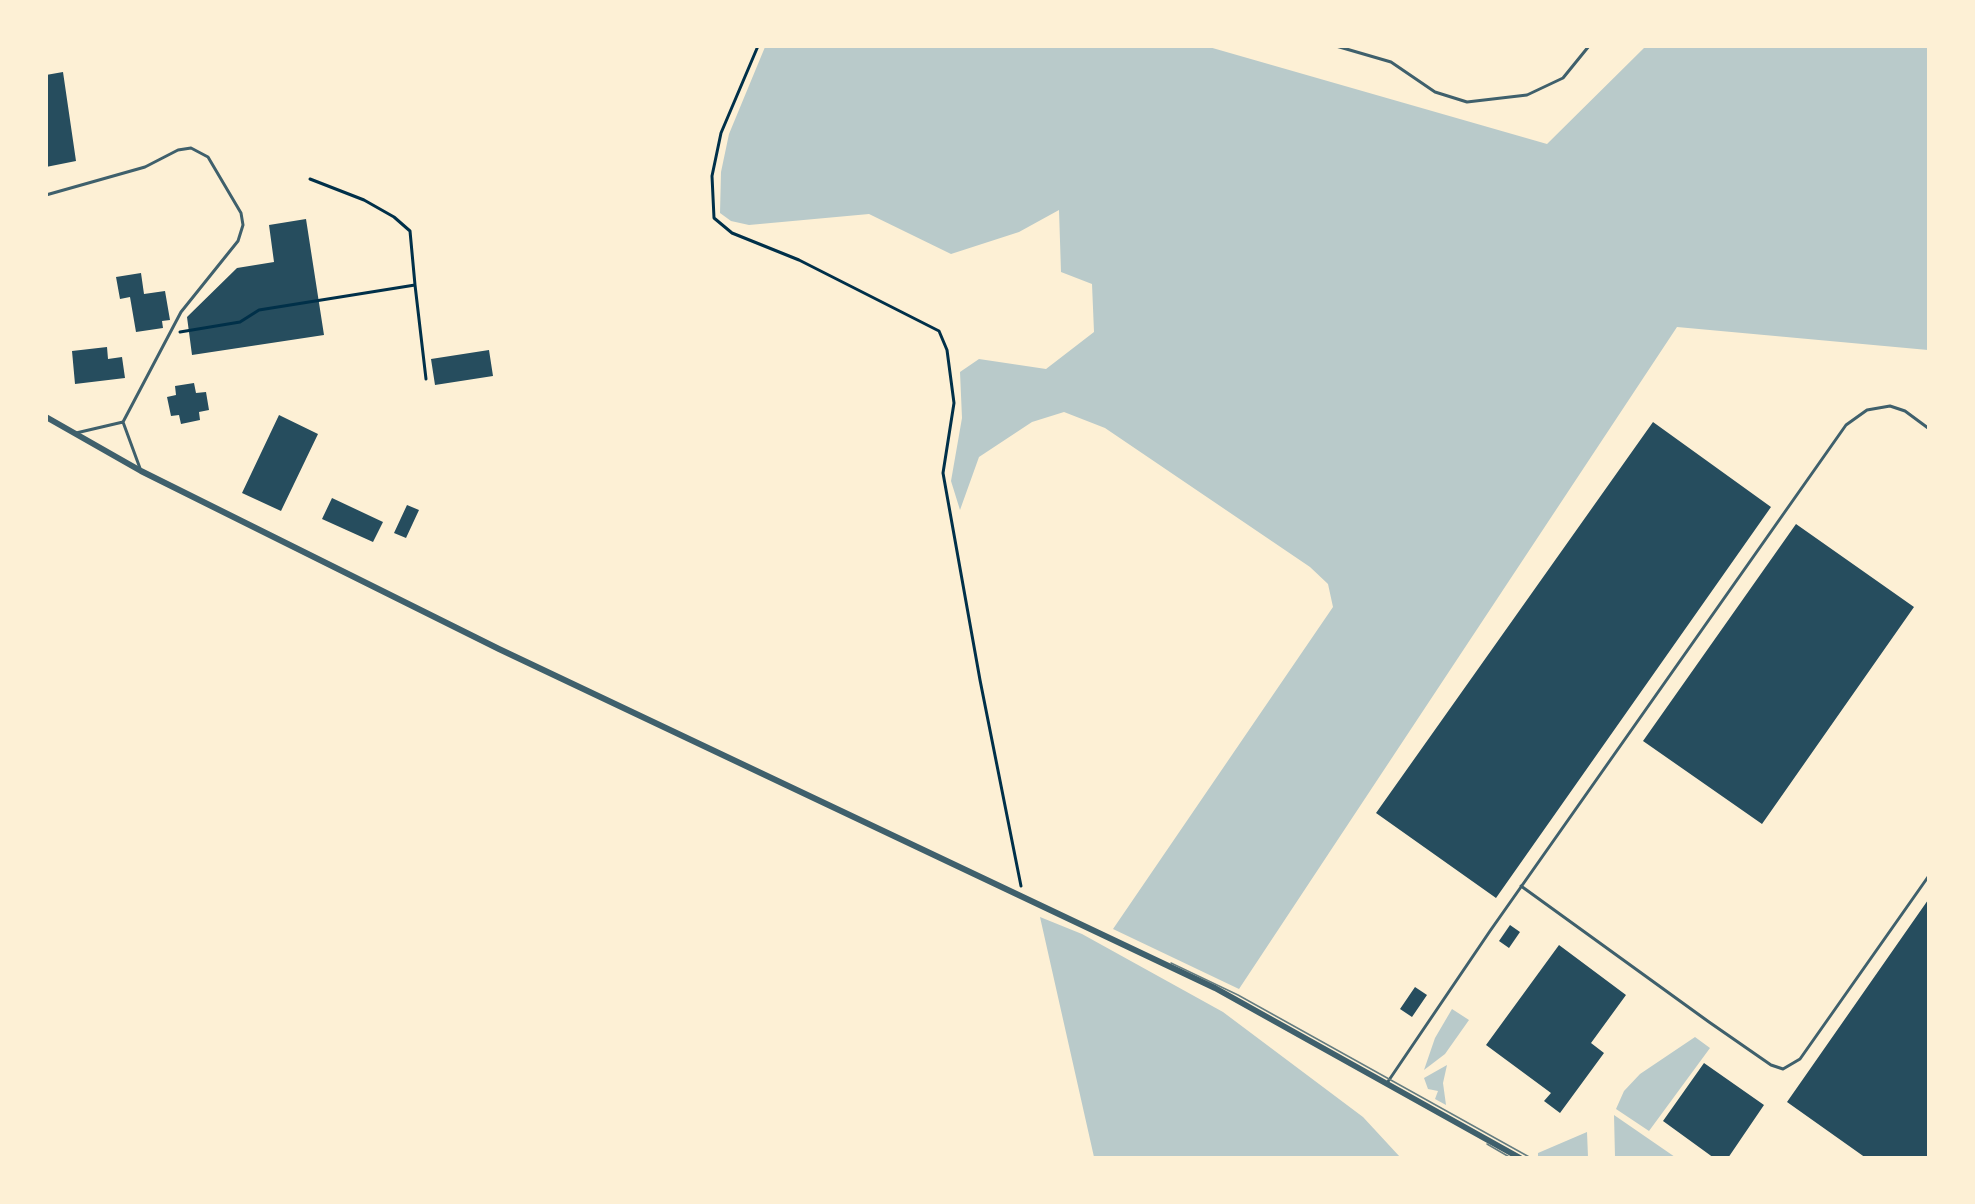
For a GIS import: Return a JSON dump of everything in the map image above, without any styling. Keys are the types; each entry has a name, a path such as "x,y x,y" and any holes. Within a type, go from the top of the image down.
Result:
{"street":[{"path":"46,417 141,471 499,649 1215,988 1520,1158"}],"lane":[{"path":"1336,46 1391,62 1435,92 1467,102 1527,95 1563,78 1589,46"},
{"path":"46,195 146,167 178,150 192,148 208,157 241,213 243,225 238,241 181,312 123,422 141,471"},
{"path":"1387,1083 1521,886 1846,425 1867,410 1890,406 1905,411 1929,428"},
{"path":"74,433 123,422"},
{"path":"1521,886 1771,1065 1787,1068 1800,1059 1929,877"}],"path":[{"path":"758,46 721,133 712,176 714,218 732,233 800,260 939,331 947,350 954,403 943,473 980,680 1023,896"},
{"path":"310,179 364,200 394,217 410,231 426,379"},
{"path":"170,333 240,322 259,310 415,285"}],"shaded area":[{"path":"765,47 1209,47 1547,144 1645,47 1928,47 1928,350 1677,327 1239,989 1113,929 1333,607 1328,584 1310,567 1105,428 1064,412 1032,422 979,457 960,510 951,481 962,418 960,372 979,359 1046,369 1094,332 1092,284 1061,272 1059,210 1019,232 951,254 869,214 749,225 731,221 720,213 721,172 729,134"},
{"path":"1040,917 1082,934 1223,1012 1363,1117 1400,1157 1094,1157"},
{"path":"1452,1009 1469,1020 1445,1054 1424,1070 1435,1038"},
{"path":"1695,1037 1710,1048 1649,1131 1616,1109 1624,1091 1640,1074"},
{"path":"1447,1065 1443,1083 1446,1105 1435,1099 1438,1091 1428,1089 1424,1078"},
{"path":"1614,1115 1675,1157 1615,1157"},
{"path":"1587,1132 1588,1157 1538,1156 1538,1153"}],"building":[{"path":"63,72 76,161 46,167 46,75"},
{"path":"306,219 324,335 192,355 187,317 237,268 274,262 269,225"},
{"path":"141,273 144,294 165,291 170,320 162,321 163,328 136,332 130,297 120,299 116,277"},
{"path":"107,347 108,359 122,357 125,378 75,384 72,351"},
{"path":"489,350 493,376 435,385 431,359"},
{"path":"194,383 196,393 206,392 209,410 199,412 200,420 181,424 179,415 171,416 167,397 176,395 175,386"},
{"path":"279,415 318,434 281,511 242,493"},
{"path":"1653,422 1771,507 1496,898 1376,813"},
{"path":"332,498 383,522 373,542 322,519"},
{"path":"407,505 419,510 406,538 394,533"},
{"path":"1796,524 1914,607 1762,824 1643,741"},
{"path":"1928,900 1928,1154 1926,1158 1866,1158 1787,1102"},
{"path":"1510,925 1520,932 1509,948 1499,941"},
{"path":"1559,945 1626,995 1591,1043 1604,1053 1560,1113 1544,1101 1551,1093 1486,1045"},
{"path":"1415,987 1427,995 1412,1017 1400,1009"},
{"path":"1704,1063 1764,1105 1728,1158 1714,1158 1663,1121"}],"tram line":[{"path":"1171,963 1238,995 1531,1158"},
{"path":"1487,1144 1511,1158"}]}
